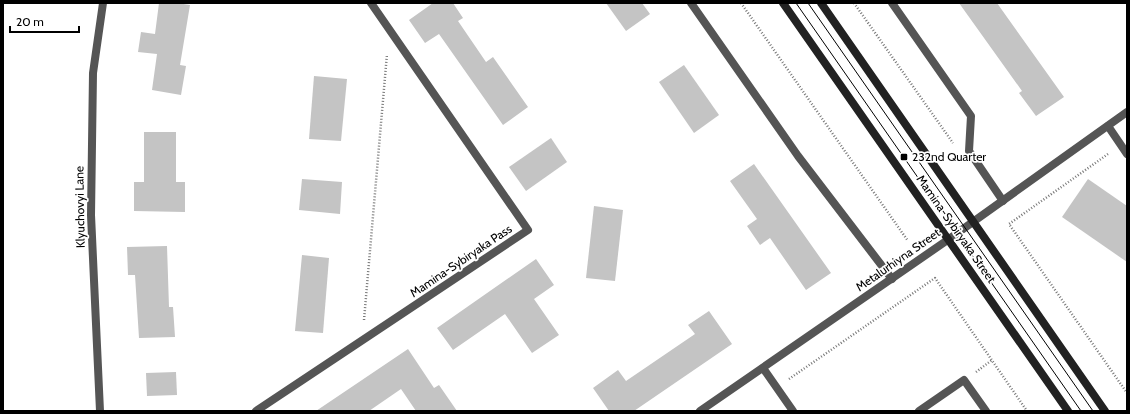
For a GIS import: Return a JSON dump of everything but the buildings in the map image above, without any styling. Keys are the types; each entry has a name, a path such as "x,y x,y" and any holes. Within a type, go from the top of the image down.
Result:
{"main road":[{"name":"Mamina-Sybiryaka Street","path":"783,3 1068,411"},
{"name":"Mamina-Sybiryaka Street","path":"821,3 1105,411"}],"street":[{"name":"Klyuchovyi Lane","path":"100,411 91,215 93,73 103,3"},
{"name":"Mamina-Sybiryaka Pass","path":"256,411 528,230 371,3"},
{"path":"691,3 798,156 892,279"},
{"path":"892,3 971,116 969,151 1003,201"},
{"name":"Metalurhiyna Street","path":"700,411 892,279 1127,112"},
{"path":"1108,126 1127,154"},
{"path":"763,368 793,411"},
{"path":"919,411 964,380 986,411"}],"path":[{"path":"741,3 908,241"},
{"path":"854,3 957,149"},
{"path":"363,340 389,29"},
{"path":"1121,145 1009,224 1127,394"},
{"path":"776,387 934,278 1027,411"}],"tram line":[{"path":"796,3 1081,411"},
{"path":"808,3 1093,411"}],"place":[{"name":"232nd Quarter","path":"904,157"}]}
